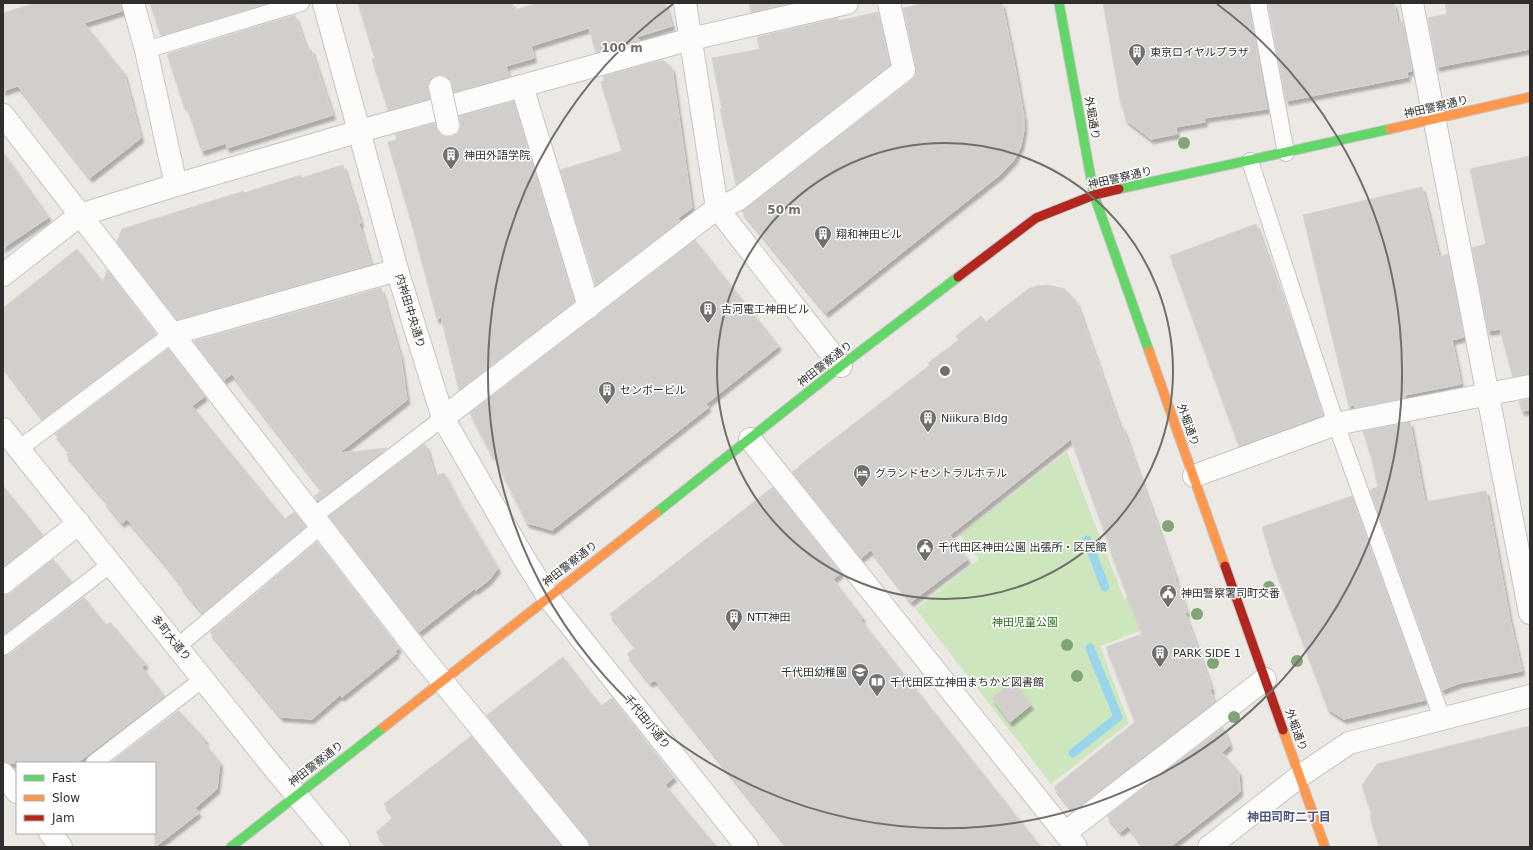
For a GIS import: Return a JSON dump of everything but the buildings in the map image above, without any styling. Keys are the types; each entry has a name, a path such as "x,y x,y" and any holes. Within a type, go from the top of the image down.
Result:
{"street":[{"path":"133,3 146,50 176,185"},
{"name":"内神田中央通り","path":"324,3 397,270 443,418 548,597"},
{"path":"685,3 717,208 841,366"},
{"path":"3,275 80,215 360,131 691,39 846,3"},
{"path":"443,418 717,208 736,200 904,70 889,3"},
{"name":"外堀通り","path":"1059,3 1094,195 1325,847"},
{"path":"1412,3 1530,613"},
{"path":"522,86 589,307"},
{"path":"440,87 448,124"},
{"name":"神田警察通り","path":"231,847 841,366 1036,218 1094,195 1530,97"},
{"path":"3,115 317,521 442,680 578,847"},
{"path":"172,334 397,270"},
{"path":"1194,476 1336,424 1530,386"},
{"name":"多町大通り","path":"4,431 339,847"},
{"path":"750,439 1070,840 1265,679"},
{"path":"3,582 79,523"},
{"name":"千代田小通り","path":"548,597 747,847"},
{"path":"1209,847 1300,776 1349,743 1530,696"},
{"path":"3,774 16,791"},
{"path":"51,834 61,847"}],"lane":[{"path":"146,50 301,3"},
{"path":"1258,3 1286,153"},
{"path":"1250,161 1336,424 1442,718"},
{"path":"19,448 172,334"},
{"path":"177,647 317,521 443,418"},
{"path":"3,647 111,564"},
{"path":"95,762 203,679"}],"green space":[{"name":"神田児童公園","path":"1067,452 1124,599 1141,594 1153,626 1100,646 1129,723 1051,784 916,609 979,559 960,535"}],"waterway":[{"path":"1087,540 1105,587"},
{"path":"1073,753 1118,717 1090,648"}],"traffic: fast":[{"path":"1059,3 1094,195 1149,351"},
{"path":"1119,189 1390,129"},
{"path":"656,513 841,366 958,277"},
{"path":"231,847 384,727"}],"traffic: slow":[{"path":"1390,129 1530,97"},
{"path":"1149,351 1225,566"},
{"path":"384,727 656,513"},
{"path":"1283,730 1325,847"}],"traffic: jam":[{"path":"958,277 1036,218 1094,195 1119,189"},
{"path":"1225,566 1283,730"}],"place":[{"name":"東京ロイヤルプラザ","path":"1137,67"},
{"name":"神田外語学院","path":"451,170"},
{"name":"翔和神田ビル","path":"823,249"},
{"name":"古河電工神田ビル","path":"708,324"},
{"name":"センボービル","path":"607,405"},
{"name":"Niikura Bldg","path":"928,433"},
{"name":"グランドセントラルホテル","path":"862,488"},
{"name":"千代田区神田公園 出張所・区民館","path":"925,562"},
{"name":"神田警察署司町交番","path":"1168,608"},
{"name":"NTT神田","path":"734,632"},
{"name":"PARK SIDE 1","path":"1160,668"},
{"name":"千代田幼稚園","path":"860,687"},
{"name":"千代田区立神田まちかど図書館","path":"877,697"}],"district":[{"name":"神田司町二丁目","path":"1289,817"}]}
